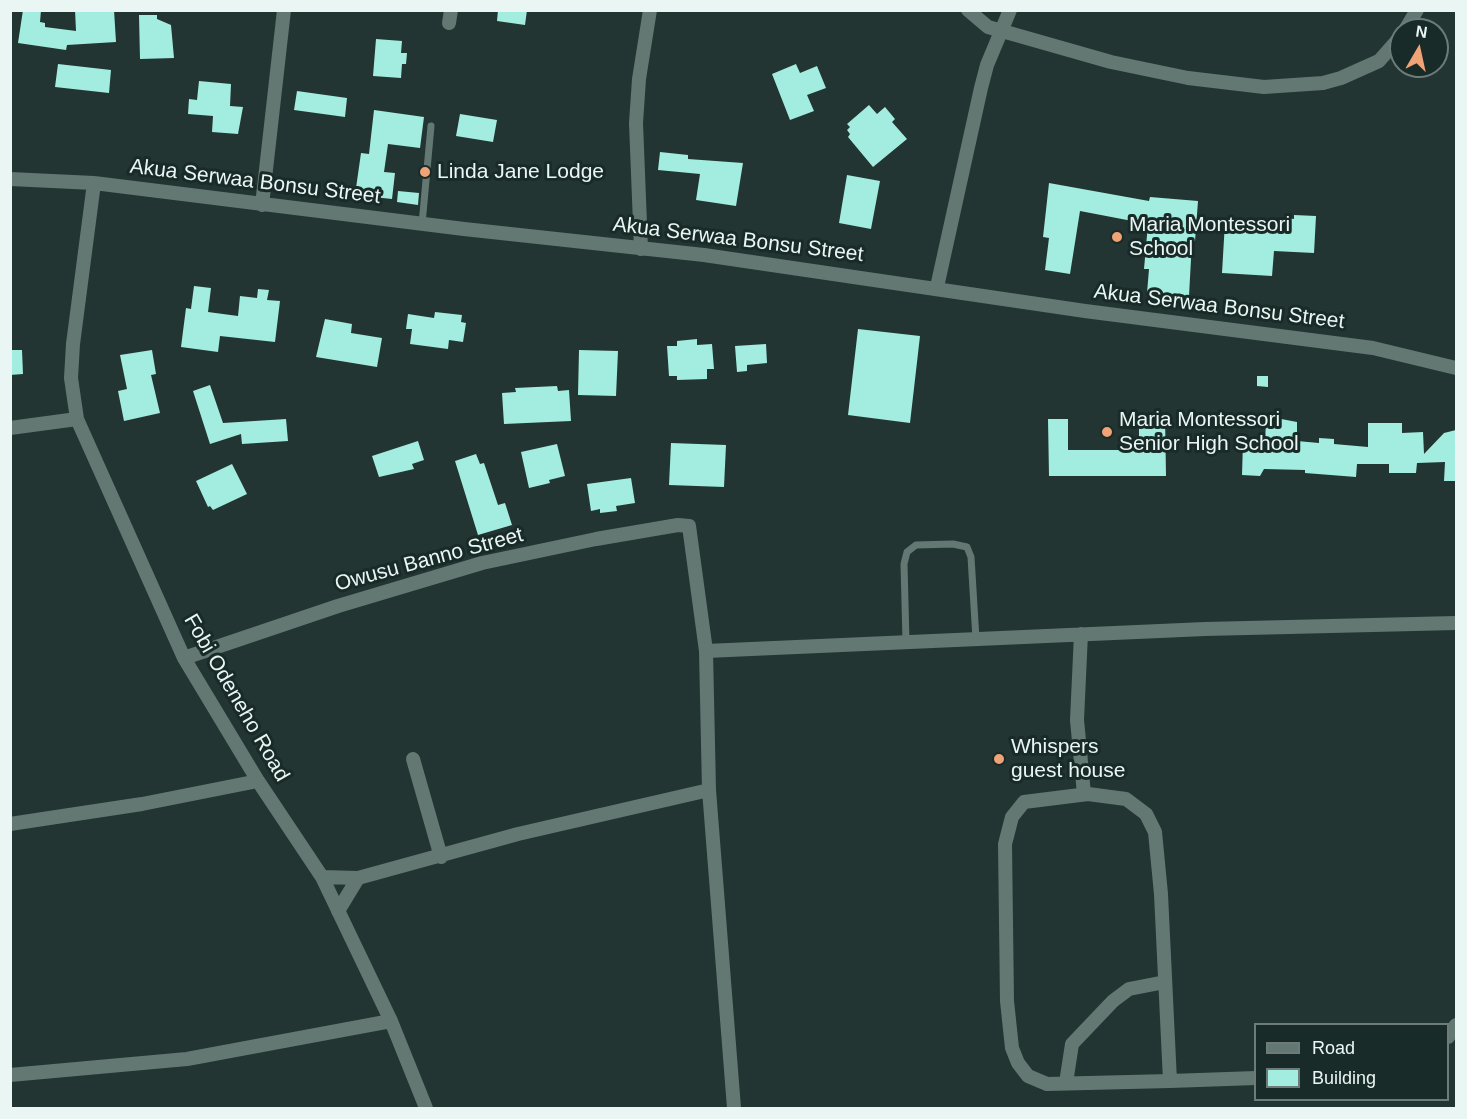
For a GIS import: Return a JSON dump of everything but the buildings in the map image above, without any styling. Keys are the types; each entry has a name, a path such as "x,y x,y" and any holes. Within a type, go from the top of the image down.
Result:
{"street":[{"path":"262,205 284,10"},
{"path":"642,249 636,123 639,79 650,10"},
{"path":"968,10 988,27 1111,62 1188,78 1280,87 1323,83 1341,78 1379,61 1389,50"},
{"path":"937,287 981,88 1000,31 1010,10"},
{"name":"Akua Serwaa Bonsu Street","path":"10,179 94,183 937,287 1085,311 1373,348 1456,366"},
{"name":"Fobi Odeneho Road","path":"94,183 71,360 73,398 77,419 184,658 258,781 322,877 391,1021 426,1108"},
{"path":"10,428 77,419"},
{"name":"Owusu Banno Street","path":"184,658 338,606 482,563 596,538 678,525 690,527 706,651"},
{"path":"734,1108 710,790 706,651 1081,634 1456,623"},
{"path":"1081,634 1077,720 1084,794"},
{"path":"413,759 441,857"},
{"path":"10,824 142,804 258,781"},
{"path":"322,877 358,878 518,834 710,790"},
{"path":"1170,1081 1155,832 1146,814 1126,798 1084,794 1024,802 1012,817 1005,844 1007,1000 1012,1047 1018,1063 1028,1076 1047,1083 1170,1081 1254,1078"},
{"path":"338,911 358,878"},
{"path":"1066,1083 1072,1044 1113,1001 1129,989 1165,982"},
{"path":"10,1075 187,1059 391,1021"}],"lane":[{"path":"422,224 430,126"},
{"path":"906,642 904,564 907,552 916,545 953,544 967,547 971,557 976,639"}],"place":[{"name":"Linda Jane Lodge","path":"425,172"},
{"name":"Maria Montessori School","path":"1117,237"},
{"name":"Maria Montessori Senior High School","path":"1107,432"},
{"name":"Whispers guest house","path":"999,759"}]}
